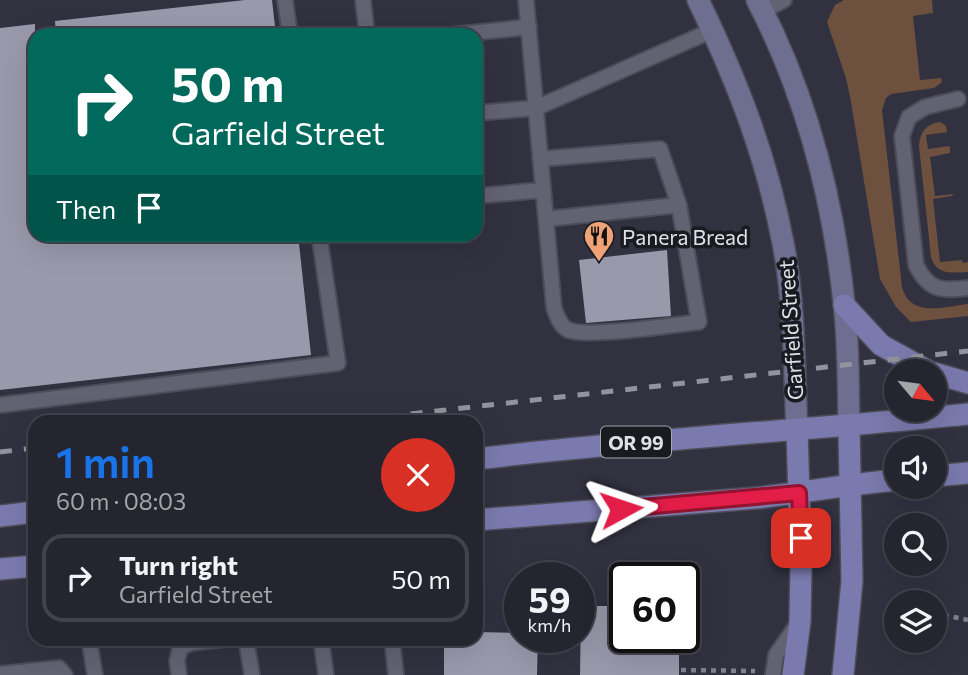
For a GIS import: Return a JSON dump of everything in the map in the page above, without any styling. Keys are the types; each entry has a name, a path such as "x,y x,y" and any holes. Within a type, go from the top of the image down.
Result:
{"main road":[{"name":"Garfield Street","path":"698,0 744,101 768,176 784,250 792,320 801,565 800,621 793,675"},
{"path":"760,6 804,111 822,169 845,305 852,581 843,675"},
{"path":"845,305 881,345 907,359"},
{"path":"947,377 968,383"},
{"name":"OR 99","path":"483,458 579,447 849,427 968,414"},
{"path":"947,475 968,473"},
{"path":"483,519 799,493 851,483 884,481"},
{"path":"0,516 28,513"},
{"path":"0,569 28,567"}],"lane":[{"path":"285,0 289,28"},
{"path":"363,0 366,28"},
{"path":"526,0 529,27 540,159 554,308 561,324 569,330 589,333 699,322 679,205 660,149 540,159"},
{"path":"760,6 784,0"},
{"path":"483,32 529,27"},
{"path":"483,112 536,108 713,30"},
{"path":"958,99 925,107 909,117 902,135 916,265 922,279 935,288 968,288"},
{"path":"483,195 543,190"},
{"path":"546,219 679,205"},
{"path":"0,405 338,363 320,242"},
{"path":"768,673 776,655 800,621"},
{"path":"90,646 95,675"},
{"path":"179,675 177,661 180,648 184,646"},
{"path":"247,646 252,675"},
{"path":"322,646 326,675"},
{"path":"393,646 396,675"},
{"path":"0,674 49,667 59,668 65,675"}],"path":[{"path":"947,616 968,620"},
{"path":"681,670 768,673"}],"shaded area":[{"path":"844,0 932,0 933,13 913,16 920,80 941,78 942,82 934,88 891,94 886,98 882,110 902,287 906,297 920,307 939,308 968,304 968,316 911,322 896,307 880,279 851,102 846,78 827,22 835,5"},
{"path":"940,122 946,126 947,132 926,135 928,149 950,146 950,153 930,157 935,196 954,194 933,199 940,262 968,262 968,272 941,270 931,257 919,146 925,130"}],"building":[{"path":"245,0 272,0 275,28 56,28 55,21"},
{"path":"35,24 35,28 28,28 28,242 299,242 311,355 0,390 0,28"},
{"path":"667,250 671,316 586,323 579,260"},
{"path":"595,606 609,606 609,653 679,653 679,675 580,675 580,653 595,653"},
{"path":"483,632 504,633 504,653 538,653 537,675 444,675 444,646 483,646"}],"railway":[{"path":"401,415 968,351"},
{"path":"0,452 28,449"}],"place":[{"name":"Panera Bread","path":"599,263"}],"route":[{"path":"621,509 799,493 801,538"}]}
